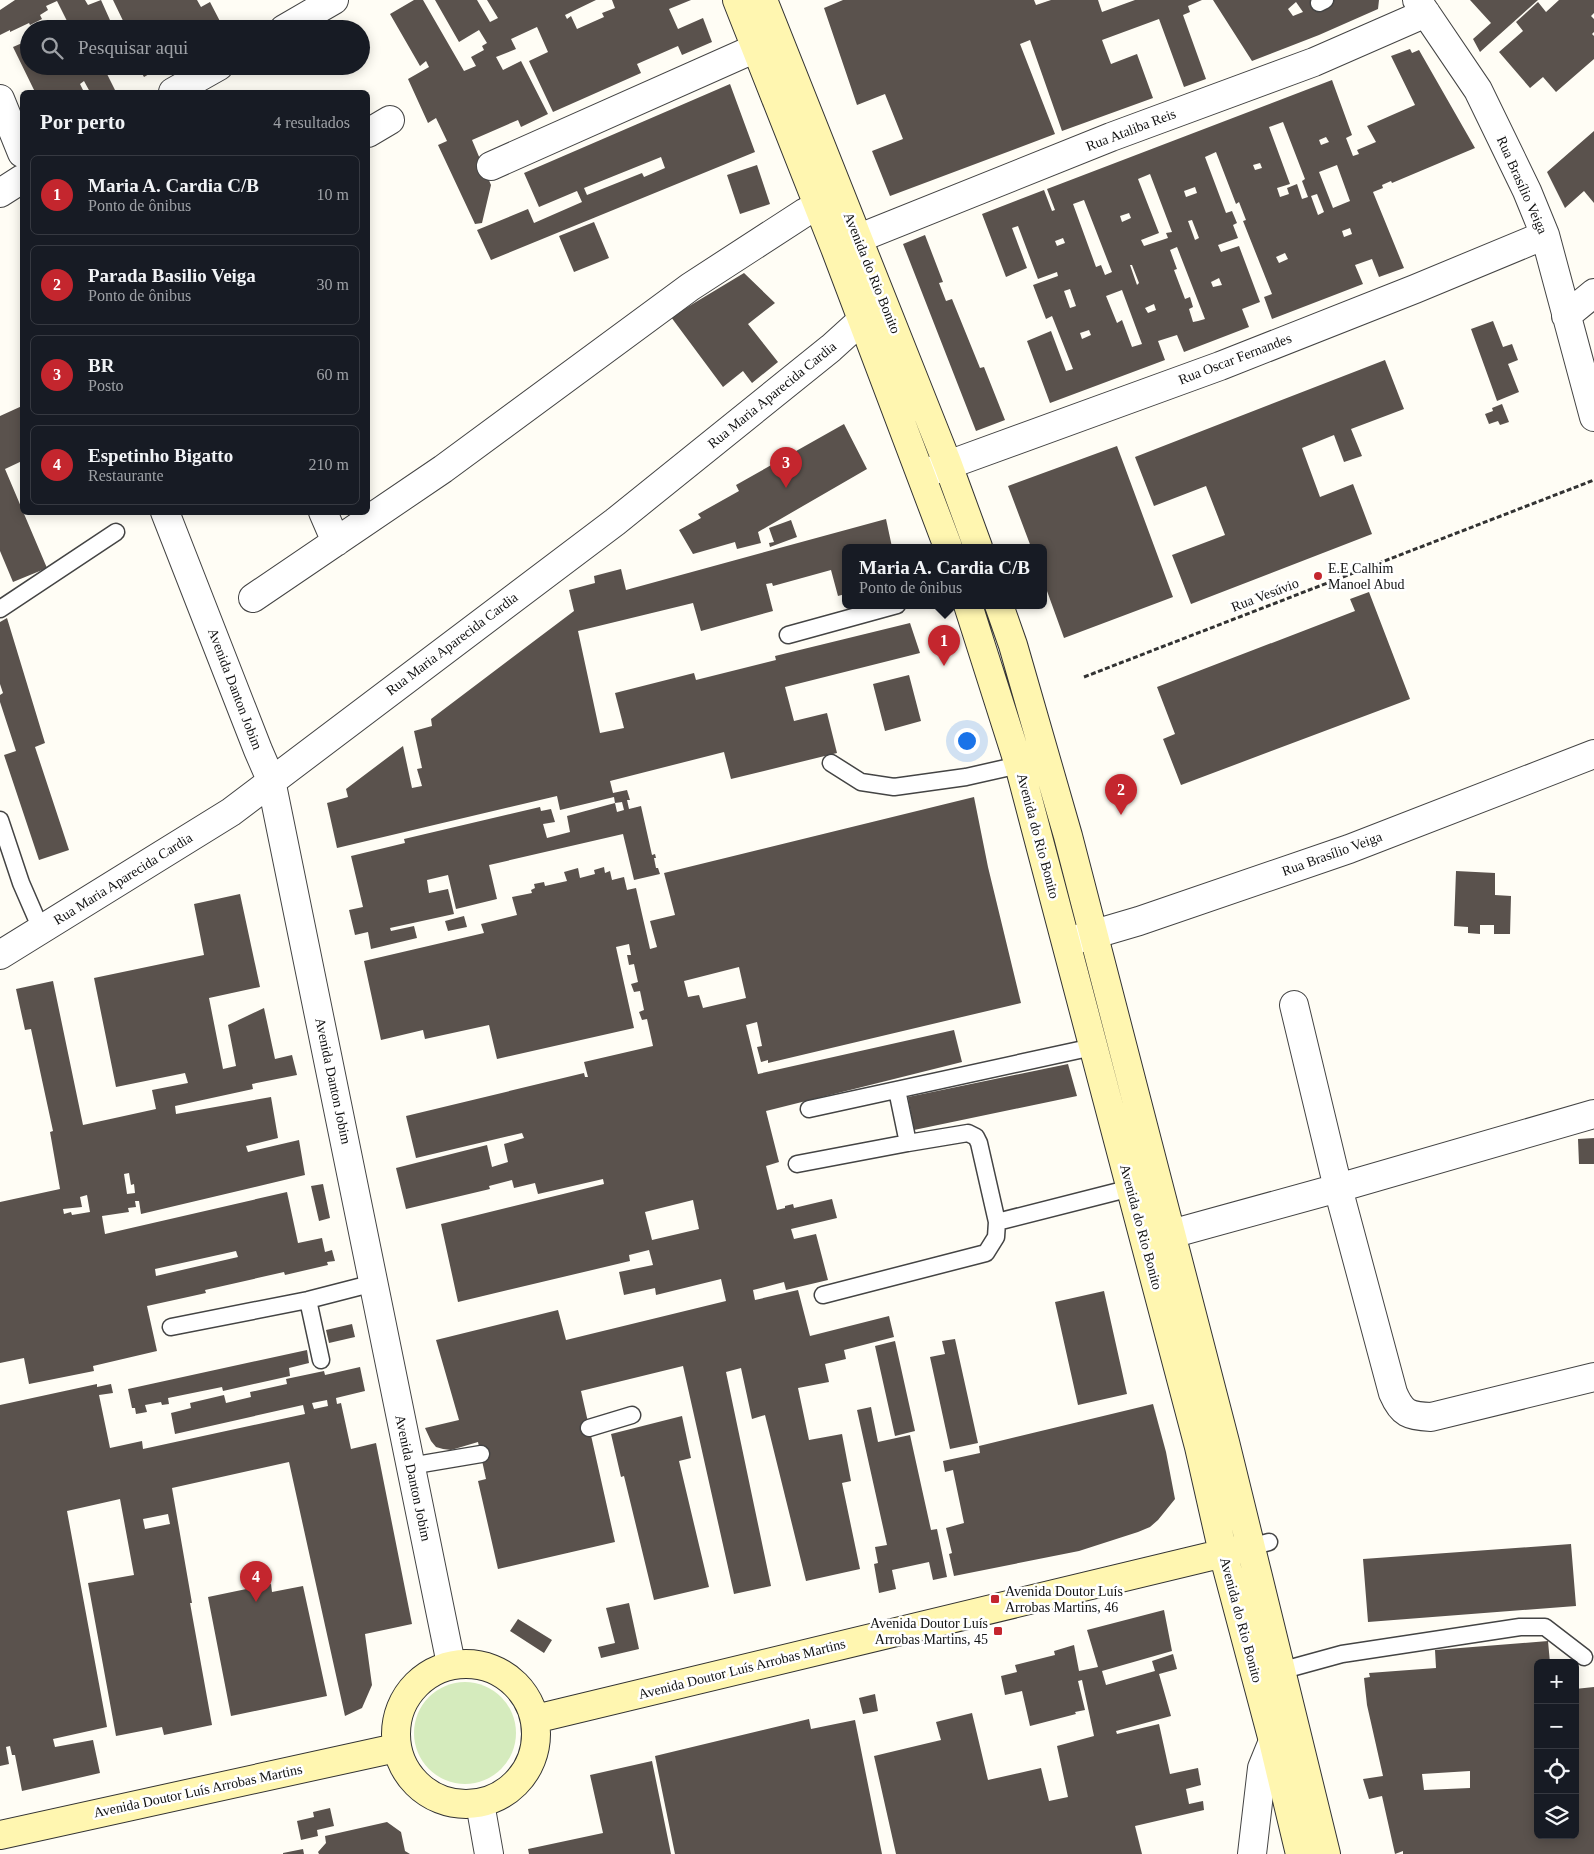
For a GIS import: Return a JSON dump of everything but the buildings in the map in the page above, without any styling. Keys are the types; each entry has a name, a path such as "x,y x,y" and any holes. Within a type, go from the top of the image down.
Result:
{"main road":[{"name":"Avenida do Rio Bonito","path":"749,2 756,48 830,200"},
{"name":"Avenida do Rio Bonito","path":"749,2 874,312 922,475 947,544"},
{"name":"Avenida do Rio Bonito","path":"874,312 948,465 977,544"},
{"name":"Avenida do Rio Bonito","path":"969,609 1020,765 1199,1446 1223,1553 1274,1741 1300,1854"},
{"name":"Avenida do Rio Bonito","path":"1000,609 1013,646 1068,836 1225,1442 1259,1545 1280,1671 1326,1854"},
{"name":"Avenida Doutor Luís Arrobas Martins","path":"535,1719 1259,1545"},
{"path":"474,1663 495,1669 514,1681 528,1698 535,1719 536,1741 531,1763 518,1781 501,1795 480,1803 457,1804 436,1798 417,1786 404,1768 396,1748 395,1725 401,1704 413,1686 431,1672 451,1664 474,1663"},
{"name":"Avenida Doutor Luís Arrobas Martins","path":"0,1835 396,1748"}],"street":[{"path":"300,20 334,0"},
{"name":"Rua Brasílio Veiga","path":"1422,6 1478,90 1528,191 1545,235 1594,417"},
{"name":"Rua Ataliba Reis","path":"847,242 1111,137 1314,62 1422,6"},
{"path":"491,166 756,48"},
{"path":"177,90 203,75"},
{"path":"0,99 20,148"},
{"path":"0,192 20,180"},
{"path":"253,598 443,469 690,288 804,214 830,200"},
{"name":"Rua Oscar Fernandes","path":"922,475 1220,366 1545,235"},
{"path":"1566,316 1594,293"},
{"name":"Rua Maria Aparecida Cardia","path":"0,955 231,812 615,522 874,312"},
{"name":"Avenida Danton Jobim","path":"166,515 271,780 451,1664"},
{"path":"324,515 336,542"},
{"name":"Rua Brasílio Veiga","path":"1066,942 1139,921 1349,849 1594,754"},
{"path":"1294,1005 1338,1188 1393,1393 1399,1407 1414,1416 1431,1417 1594,1377"},
{"path":"1171,1234 1594,1114"},
{"path":"1252,1854 1262,1768 1274,1741"},
{"path":"480,1803 488,1854"}],"lane":[{"path":"0,609 116,532"},
{"path":"788,635 882,609"},
{"path":"831,763 860,782 894,787 966,778 1020,765"},
{"path":"0,820 21,883 41,930"},
{"path":"809,1109 1094,1047"},
{"path":"897,1090 908,1143"},
{"path":"797,1164 968,1132 976,1137 980,1143 997,1222 996,1237 986,1253 823,1295"},
{"path":"997,1222 1131,1188"},
{"path":"171,1327 308,1300 374,1283"},
{"path":"308,1300 321,1360"},
{"path":"589,1428 632,1416"},
{"path":"410,1466 481,1454"},
{"path":"1280,1671 1342,1654 1520,1627 1545,1627 1584,1657"}],"path":[{"name":"Rua Vesúvio","path":"1084,677 1594,480"}],"green space":[{"path":"465,1682 485,1686 501,1697 512,1713 516,1733 512,1753 501,1769 485,1780 465,1784 445,1780 429,1769 418,1753 414,1733 418,1713 429,1697 445,1686"}],"place":[{"name":"BR","path":"786,488"},
{"name":"E.E Calhim Manoel Abud","path":"1318,576"},
{"name":"Maria A. Cardia C/B","path":"944,666"},
{"name":"Parada Basilio Veiga","path":"1121,815"},
{"name":"Avenida Doutor Luís Arrobas Martins, 46","path":"995,1599"},
{"name":"Espetinho Bigatto","path":"256,1602"},
{"name":"Avenida Doutor Luís Arrobas Martins, 45","path":"998,1631"}]}
